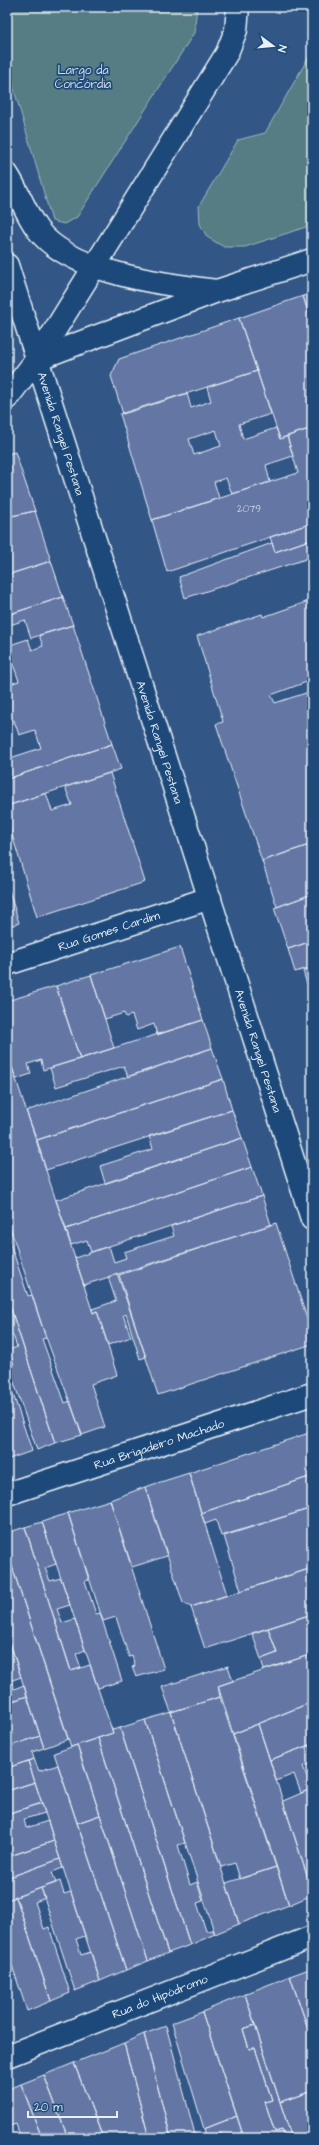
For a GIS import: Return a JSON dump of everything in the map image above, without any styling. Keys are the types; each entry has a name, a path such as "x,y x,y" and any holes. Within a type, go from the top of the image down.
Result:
{"main road":[{"path":"7,398 37,359 227,53 236,30 238,7"},
{"path":"7,174 38,230 50,243 94,266 138,279 217,291"},
{"path":"37,359 217,291 312,260"},
{"name":"Avenida Rangel Pestana","path":"7,265 312,1216"},
{"name":"Rua Gomes Cardim","path":"7,964 210,898"},
{"name":"Rua Brigadeiro Machado","path":"7,1494 312,1394"},
{"name":"Rua do Hipódromo","path":"7,2056 312,1937"}],"green space":[{"name":"Largo da Concórdia","path":"7,7 197,7 194,33 77,217 64,224 52,221 7,65"},
{"path":"312,51 312,225 245,247 224,247 207,237 200,224 199,206 238,140 265,133"}],"building":[{"path":"312,293 312,324 303,296"},
{"path":"303,296 312,324 312,428 280,439 239,318"},
{"path":"239,318 257,371 123,414 111,376 119,359"},
{"path":"257,371 271,414 239,424 243,439 276,428 280,439 287,436 293,456 266,465 270,482 232,494 226,478 214,482 219,498 152,520 120,414 187,393 191,408 211,401 207,387","holes":["216,430 221,446 194,455 189,439"]},
{"path":"312,428 312,523 167,572 152,520 298,473 287,436"},
{"path":"15,452 35,511 7,517 7,454"},
{"path":"35,511 51,561 7,575 7,517"},
{"path":"312,523 312,539 275,552 270,537"},
{"path":"312,539 312,557 185,598 179,577 272,543 275,552"},
{"path":"51,561 63,597 7,615 7,575"},
{"path":"63,597 73,625 31,638 25,620 7,626 7,615"},
{"path":"312,600 312,680 271,695 275,703 312,691 312,844 262,861 216,724 223,722 197,636 262,614 263,617"},
{"path":"73,625 112,744 7,779 7,759 41,748 35,730 19,735 14,720 7,722 7,685 19,681 13,664 7,666 7,646 28,639 32,650 43,646 39,635"},
{"path":"112,744 121,769 7,806 7,779"},
{"path":"110,773 145,882 37,917 10,828 7,829 7,806 46,793 52,811 72,805 65,787"},
{"path":"312,844 312,894 277,907 262,861"},
{"path":"7,884 19,923 7,927"},
{"path":"312,894 312,941 288,949 274,908"},
{"path":"312,941 312,967 295,972 288,949"},
{"path":"180,947 203,1020 157,1035 154,1024 137,1030 132,1015 126,1017 124,1013 105,1019 91,975"},
{"path":"312,967 312,993 310,994 303,971"},
{"path":"91,975 114,1048 80,1059 56,986"},
{"path":"56,986 80,1059 43,1070 41,1060 28,1064 31,1074 16,1079 7,1052 7,1001"},
{"path":"203,1020 212,1048 128,1077 124,1066 56,1087 50,1068"},
{"path":"212,1048 223,1079 37,1140 26,1111"},
{"path":"11,1064 93,1313 97,1311 117,1375 91,1384 105,1427 82,1435 43,1329 7,1218 7,1065"},
{"path":"223,1079 232,1110 46,1170 37,1140"},
{"path":"232,1110 242,1138 105,1183 100,1166 153,1149 149,1136"},
{"path":"242,1138 252,1167 66,1229 56,1200"},
{"path":"252,1167 262,1196 91,1252 87,1240 71,1245 66,1229"},
{"path":"262,1196 271,1225 84,1285 75,1258 109,1246 114,1262 126,1258 124,1252 174,1236 171,1226"},
{"path":"7,1218 12,1233 7,1234"},
{"path":"276,1223 312,1334 312,1344 158,1395 119,1275"},
{"path":"7,1234 28,1296 32,1295 46,1338 42,1339 65,1403 70,1401 82,1435 55,1443 7,1297"},
{"path":"117,1273 146,1357 140,1359 126,1314 123,1315 131,1337 108,1345 97,1311 93,1313 92,1309 116,1301 108,1277"},
{"path":"7,1297 55,1443 37,1450 9,1368 14,1364 9,1350 17,1347 13,1335 7,1337"},
{"path":"7,1376 32,1451 9,1459 7,1452"},
{"path":"312,1433 312,1476 201,1513 189,1473"},
{"path":"189,1473 227,1595 191,1607 183,1603 145,1487"},
{"path":"312,1476 312,1508 221,1536 216,1520 205,1524 201,1513"},
{"path":"145,1487 167,1556 132,1567 110,1500"},
{"path":"110,1500 164,1669 136,1677 132,1667 135,1666 132,1656 129,1657 116,1617 103,1621 68,1513"},
{"path":"312,1508 312,1568 241,1591 224,1536"},
{"path":"68,1513 89,1580 85,1581 96,1614 100,1613 122,1681 98,1688 42,1522"},
{"path":"42,1522 56,1564 45,1568 50,1581 61,1578 70,1605 57,1609 62,1623 75,1619 85,1650 76,1654 81,1668 71,1671 25,1527"},
{"path":"25,1527 71,1671 90,1665 113,1733 71,1747 7,1551 7,1533"},
{"path":"7,1551 68,1739 44,1748 7,1634"},
{"path":"312,1568 312,1614 205,1649 191,1607"},
{"path":"312,1614 312,1654 264,1670 261,1659 277,1653 268,1628"},
{"path":"268,1628 277,1653 261,1659 252,1633"},
{"path":"7,1634 13,1652 7,1654"},
{"path":"13,1652 21,1677 7,1682 7,1654"},
{"path":"312,1654 312,1702 233,1734 218,1686"},
{"path":"228,1666 233,1681 218,1686 220,1697 171,1712 162,1687"},
{"path":"11,1681 14,1689 24,1685 27,1696 7,1703 7,1682"},
{"path":"27,1696 40,1736 7,1747 7,1703"},
{"path":"220,1697 276,1867 240,1879 235,1863 221,1867 171,1712"},
{"path":"312,1702 312,1744 270,1760 258,1724"},
{"path":"171,1712 239,1924 215,1934 145,1720"},
{"path":"145,1720 185,1843 178,1845 190,1885 197,1882 203,1901 197,1903 206,1931 213,1930 215,1934 190,1945 120,1728"},
{"path":"258,1724 312,1891 312,1895 289,1905 233,1734"},
{"path":"120,1728 190,1945 168,1953 98,1738 113,1733 112,1730"},
{"path":"40,1736 44,1748 32,1752 34,1759 7,1768 7,1747"},
{"path":"98,1738 168,1953 148,1961 77,1745"},
{"path":"77,1745 100,1815 77,1823 54,1753"},
{"path":"309,1745 312,1754 312,1763 303,1766 311,1789 301,1793 294,1774 276,1781 270,1760"},
{"path":"34,1759 39,1771 58,1765 126,1970 100,1981 28,1761"},
{"path":"28,1761 35,1782 7,1791 7,1768"},
{"path":"35,1782 42,1803 7,1814 7,1791"},
{"path":"312,1789 312,1891 283,1801"},
{"path":"42,1803 45,1813 24,1819 26,1828 48,1821 54,1841 7,1857 7,1814"},
{"path":"100,1815 148,1961 126,1970 77,1823"},
{"path":"54,1841 60,1859 7,1878 7,1857"},
{"path":"60,1859 63,1868 52,1872 56,1883 7,1900 7,1878"},
{"path":"276,1867 289,1905 239,1924 226,1883"},
{"path":"60,1881 64,1894 71,1892 85,1936 76,1939 81,1955 91,1952 100,1981 75,1991 41,1888"},
{"path":"41,1888 45,1898 35,1902 44,1929 49,1927 70,1993 51,2001 16,1897"},
{"path":"16,1897 51,2001 27,2011 7,1950 7,1900"},
{"path":"312,1968 312,2040 290,1976"},
{"path":"290,1976 312,2040 312,2091 280,2102 245,1994"},
{"path":"245,1994 255,2025 243,2029 249,2049 255,2048 272,2100 265,2102 275,2132 282,2130 285,2138 244,2138 202,2012"},
{"path":"202,2012 237,2116 204,2129 172,2023"},
{"path":"255,2025 292,2138 285,2138 282,2130 275,2132 265,2102 272,2100 255,2048 249,2049 243,2029"},
{"path":"166,2026 196,2138 171,2138 144,2034"},
{"path":"144,2034 171,2138 149,2138 124,2043"},
{"path":"124,2043 149,2138 103,2138 74,2063"},
{"path":"74,2063 103,2138 68,2138 44,2075"},
{"path":"44,2075 68,2138 42,2138 21,2084"},
{"path":"21,2084 42,2138 21,2138 16,2124 7,2127 7,2090"},
{"path":"312,2091 312,2138 292,2138 280,2102"},
{"path":"237,2116 244,2138 223,2138 221,2133 214,2135 214,2138 207,2138 204,2129"}]}
